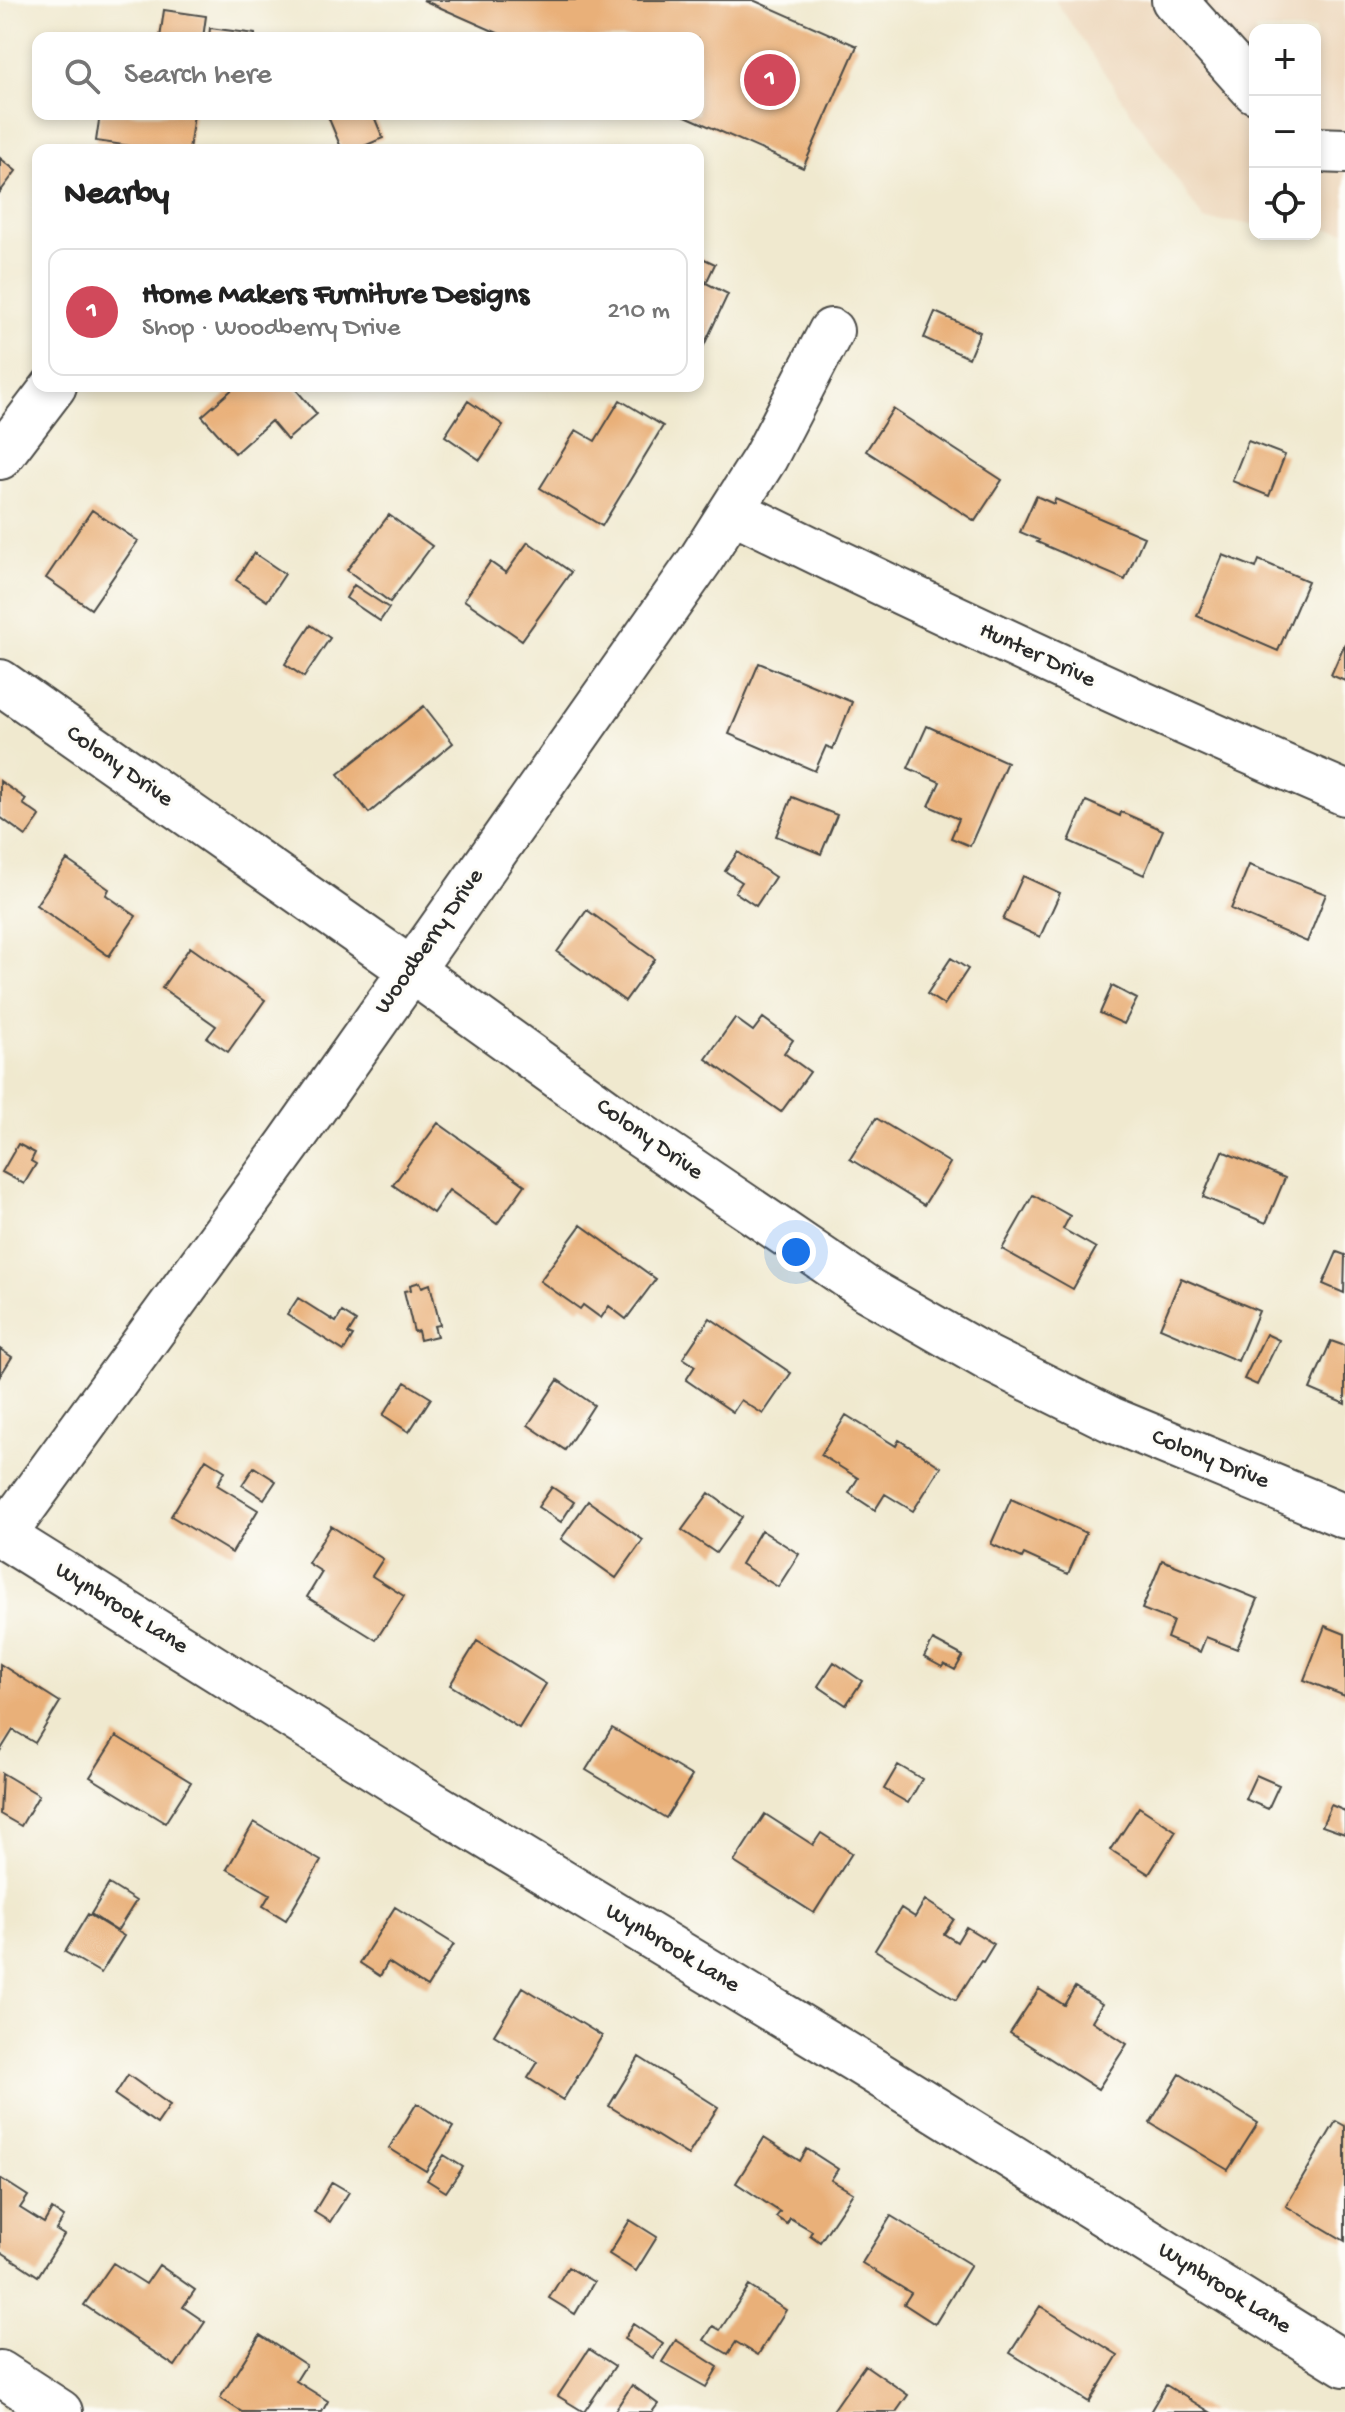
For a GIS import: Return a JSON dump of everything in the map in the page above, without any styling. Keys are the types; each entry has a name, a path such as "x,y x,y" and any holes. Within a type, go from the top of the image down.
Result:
{"street":[{"path":"1174,0 1249,84"},
{"path":"1321,150 1345,151"},
{"name":"Woodberry Drive","path":"1,1535 289,1144 733,511 765,458 831,331"},
{"path":"0,457 49,392"},
{"name":"Hunter Drive","path":"733,511 941,613 1179,722 1345,793"},
{"name":"Colony Drive","path":"0,682 411,970 634,1131 868,1290 987,1358 1110,1419 1345,1516"},
{"name":"Wynbrook Lane","path":"1,1535 406,1788 859,2062 1345,2364"},
{"path":"0,2373 60,2412"}],"shaded area":[{"path":"1055,0 1345,0 1345,231 1321,229 1321,24 1249,24 1249,224 1204,220"}],"building":[{"path":"423,0 753,0 857,46 803,168 695,120 704,120 704,32 495,32"},
{"path":"164,10 206,16 204,32 161,32"},
{"path":"210,28 240,32 210,32"},
{"path":"99,120 193,120 190,144 96,141"},
{"path":"330,120 376,120 383,138 369,144 340,144"},
{"path":"0,158 16,171 0,192"},
{"path":"704,259 715,264 706,283 728,294 704,345"},
{"path":"935,312 980,332 969,358 924,338"},
{"path":"229,392 298,392 317,414 287,440 271,421 235,453 202,416"},
{"path":"620,400 663,426 602,526 540,488 576,430 595,441"},
{"path":"468,401 503,425 480,460 445,436"},
{"path":"893,409 1002,480 975,521 866,451"},
{"path":"1248,441 1285,455 1269,496 1232,481"},
{"path":"1036,496 1054,504 1055,499 1144,537 1125,580 1020,532"},
{"path":"92,510 138,541 91,609 46,578"},
{"path":"389,515 432,546 390,602 347,570"},
{"path":"528,542 571,572 522,640 464,600 490,562 506,573"},
{"path":"254,553 285,574 267,601 236,580"},
{"path":"1223,555 1256,568 1259,560 1308,581 1278,651 1197,616"},
{"path":"354,585 389,608 380,621 346,598"},
{"path":"311,625 330,638 304,677 285,664"},
{"path":"1345,643 1345,681 1331,675"},
{"path":"759,663 852,702 833,749 826,746 815,771 729,734"},
{"path":"424,706 453,743 369,813 338,774"},
{"path":"927,726 1007,762 970,846 951,838 959,819 929,806 940,782 908,768"},
{"path":"0,781 26,799 23,804 40,816 26,836 0,817"},
{"path":"792,797 837,815 821,854 776,836"},
{"path":"1086,801 1163,830 1144,875 1069,841"},
{"path":"738,852 775,877 756,906 735,892 742,882 725,871"},
{"path":"67,860 109,889 106,895 136,916 109,956 36,905"},
{"path":"1249,865 1326,894 1307,942 1231,909"},
{"path":"1023,876 1060,893 1040,937 1003,920"},
{"path":"587,910 655,959 625,1001 557,952"},
{"path":"190,947 265,1000 228,1052 207,1038 216,1026 162,988"},
{"path":"951,958 968,969 944,1005 927,994"},
{"path":"1112,986 1137,999 1124,1024 1100,1013"},
{"path":"735,1018 753,1031 763,1018 793,1040 784,1053 810,1072 781,1112 706,1059"},
{"path":"876,1118 950,1163 924,1205 850,1159"},
{"path":"438,1123 525,1185 497,1224 449,1190 433,1213 393,1185"},
{"path":"18,1144 35,1153 31,1161 36,1164 24,1184 2,1172"},
{"path":"1222,1151 1285,1178 1266,1223 1203,1197"},
{"path":"1033,1195 1070,1216 1063,1229 1096,1248 1073,1289 1002,1249"},
{"path":"581,1225 656,1279 626,1319 609,1306 601,1318 583,1305 580,1309 540,1281"},
{"path":"1337,1252 1345,1255 1344,1293 1323,1284"},
{"path":"1181,1278 1259,1311 1238,1361 1160,1328"},
{"path":"420,1282 422,1287 430,1284 440,1325 434,1326 437,1336 420,1340 418,1331 414,1332 404,1291 411,1290 410,1285"},
{"path":"298,1298 336,1322 342,1312 356,1321 348,1334 353,1336 344,1351 287,1315"},
{"path":"710,1318 791,1373 763,1414 741,1400 733,1412 686,1380 695,1366 683,1358"},
{"path":"1266,1334 1279,1340 1257,1385 1244,1379"},
{"path":"1331,1341 1345,1346 1345,1404 1310,1389"},
{"path":"0,1349 12,1357 0,1376"},
{"path":"558,1380 594,1405 565,1450 528,1425"},
{"path":"405,1382 431,1398 409,1432 383,1415"},
{"path":"846,1415 896,1446 899,1440 941,1467 913,1511 885,1494 875,1510 849,1493 858,1478 821,1455"},
{"path":"206,1459 225,1471 217,1485 258,1510 232,1553 171,1516"},
{"path":"254,1467 276,1481 264,1499 242,1485"},
{"path":"552,1487 574,1502 561,1522 538,1507"},
{"path":"709,1493 742,1517 716,1553 682,1530"},
{"path":"1011,1499 1086,1533 1068,1574 1024,1554 1022,1558 991,1544"},
{"path":"588,1501 643,1540 616,1578 561,1539"},
{"path":"331,1526 383,1559 372,1576 404,1596 376,1640 307,1597 322,1572 308,1563"},
{"path":"761,1530 799,1554 778,1587 741,1564"},
{"path":"1162,1560 1258,1599 1237,1649 1206,1637 1200,1652 1167,1638 1173,1621 1142,1609"},
{"path":"1325,1626 1345,1634 1345,1696 1304,1680"},
{"path":"933,1640 963,1656 955,1670 924,1657"},
{"path":"477,1641 546,1684 519,1728 450,1685"},
{"path":"834,1662 862,1681 846,1705 818,1686"},
{"path":"0,1664 60,1702 35,1743 13,1730 0,1751"},
{"path":"612,1728 692,1776 666,1818 586,1770"},
{"path":"116,1736 191,1782 165,1823 90,1777"},
{"path":"898,1765 922,1779 908,1803 884,1789"},
{"path":"2,1773 39,1795 21,1826 0,1814"},
{"path":"1256,1775 1279,1785 1268,1809 1245,1799"},
{"path":"1331,1805 1345,1811 1345,1834 1322,1826"},
{"path":"1139,1807 1176,1831 1149,1874 1111,1850"},
{"path":"765,1814 813,1845 821,1833 852,1853 814,1913 734,1862"},
{"path":"254,1822 321,1861 286,1920 263,1906 270,1894 227,1869"},
{"path":"109,1884 136,1901 117,1931 91,1914"},
{"path":"925,1900 954,1919 944,1934 957,1942 966,1927 994,1944 956,2000 875,1950 901,1908 915,1917"},
{"path":"395,1907 454,1944 427,1987 388,1962 380,1976 360,1963"},
{"path":"88,1914 124,1936 101,1973 65,1952"},
{"path":"523,1987 602,2036 563,2100 528,2078 538,2062 494,2035"},
{"path":"1075,1987 1102,2004 1092,2021 1127,2044 1098,2089 1010,2033 1039,1989 1064,2005"},
{"path":"639,2057 718,2107 688,2155 609,2106"},
{"path":"1180,2074 1258,2123 1228,2170 1150,2123"},
{"path":"128,2075 170,2105 157,2124 115,2095"},
{"path":"417,2103 453,2127 426,2171 389,2148"},
{"path":"1336,2121 1345,2126 1345,2241 1286,2206"},
{"path":"764,2138 800,2161 807,2149 838,2169 831,2180 853,2193 820,2242 810,2235 812,2231 790,2218 787,2224 776,2217 780,2212 736,2183"},
{"path":"444,2155 463,2167 446,2192 427,2180"},
{"path":"0,2178 28,2196 20,2208 44,2223 52,2209 64,2217 56,2230 64,2235 38,2276 0,2251"},
{"path":"332,2182 349,2192 330,2222 314,2212"},
{"path":"891,2216 971,2265 935,2324 904,2304 911,2293 862,2263"},
{"path":"630,2220 657,2237 636,2271 609,2254"},
{"path":"113,2263 146,2284 159,2265 195,2290 183,2307 205,2322 175,2366 84,2305"},
{"path":"568,2267 594,2282 575,2314 549,2298"},
{"path":"749,2286 786,2310 758,2355 736,2342 728,2354 704,2340 713,2326 720,2330"},
{"path":"1040,2306 1118,2355 1089,2402 1010,2353"},
{"path":"633,2324 663,2344 653,2358 624,2339"},
{"path":"260,2335 306,2365 296,2381 328,2401 322,2412 242,2412 220,2398"},
{"path":"676,2340 718,2367 706,2387 662,2362"},
{"path":"589,2349 615,2366 584,2412 558,2396"},
{"path":"865,2365 908,2395 896,2412 832,2412"},
{"path":"632,2385 658,2404 652,2412 614,2412"},
{"path":"1166,2385 1210,2412 1150,2412"}],"place":[{"name":"Home Makers Furniture Designs","path":"770,80"}]}
